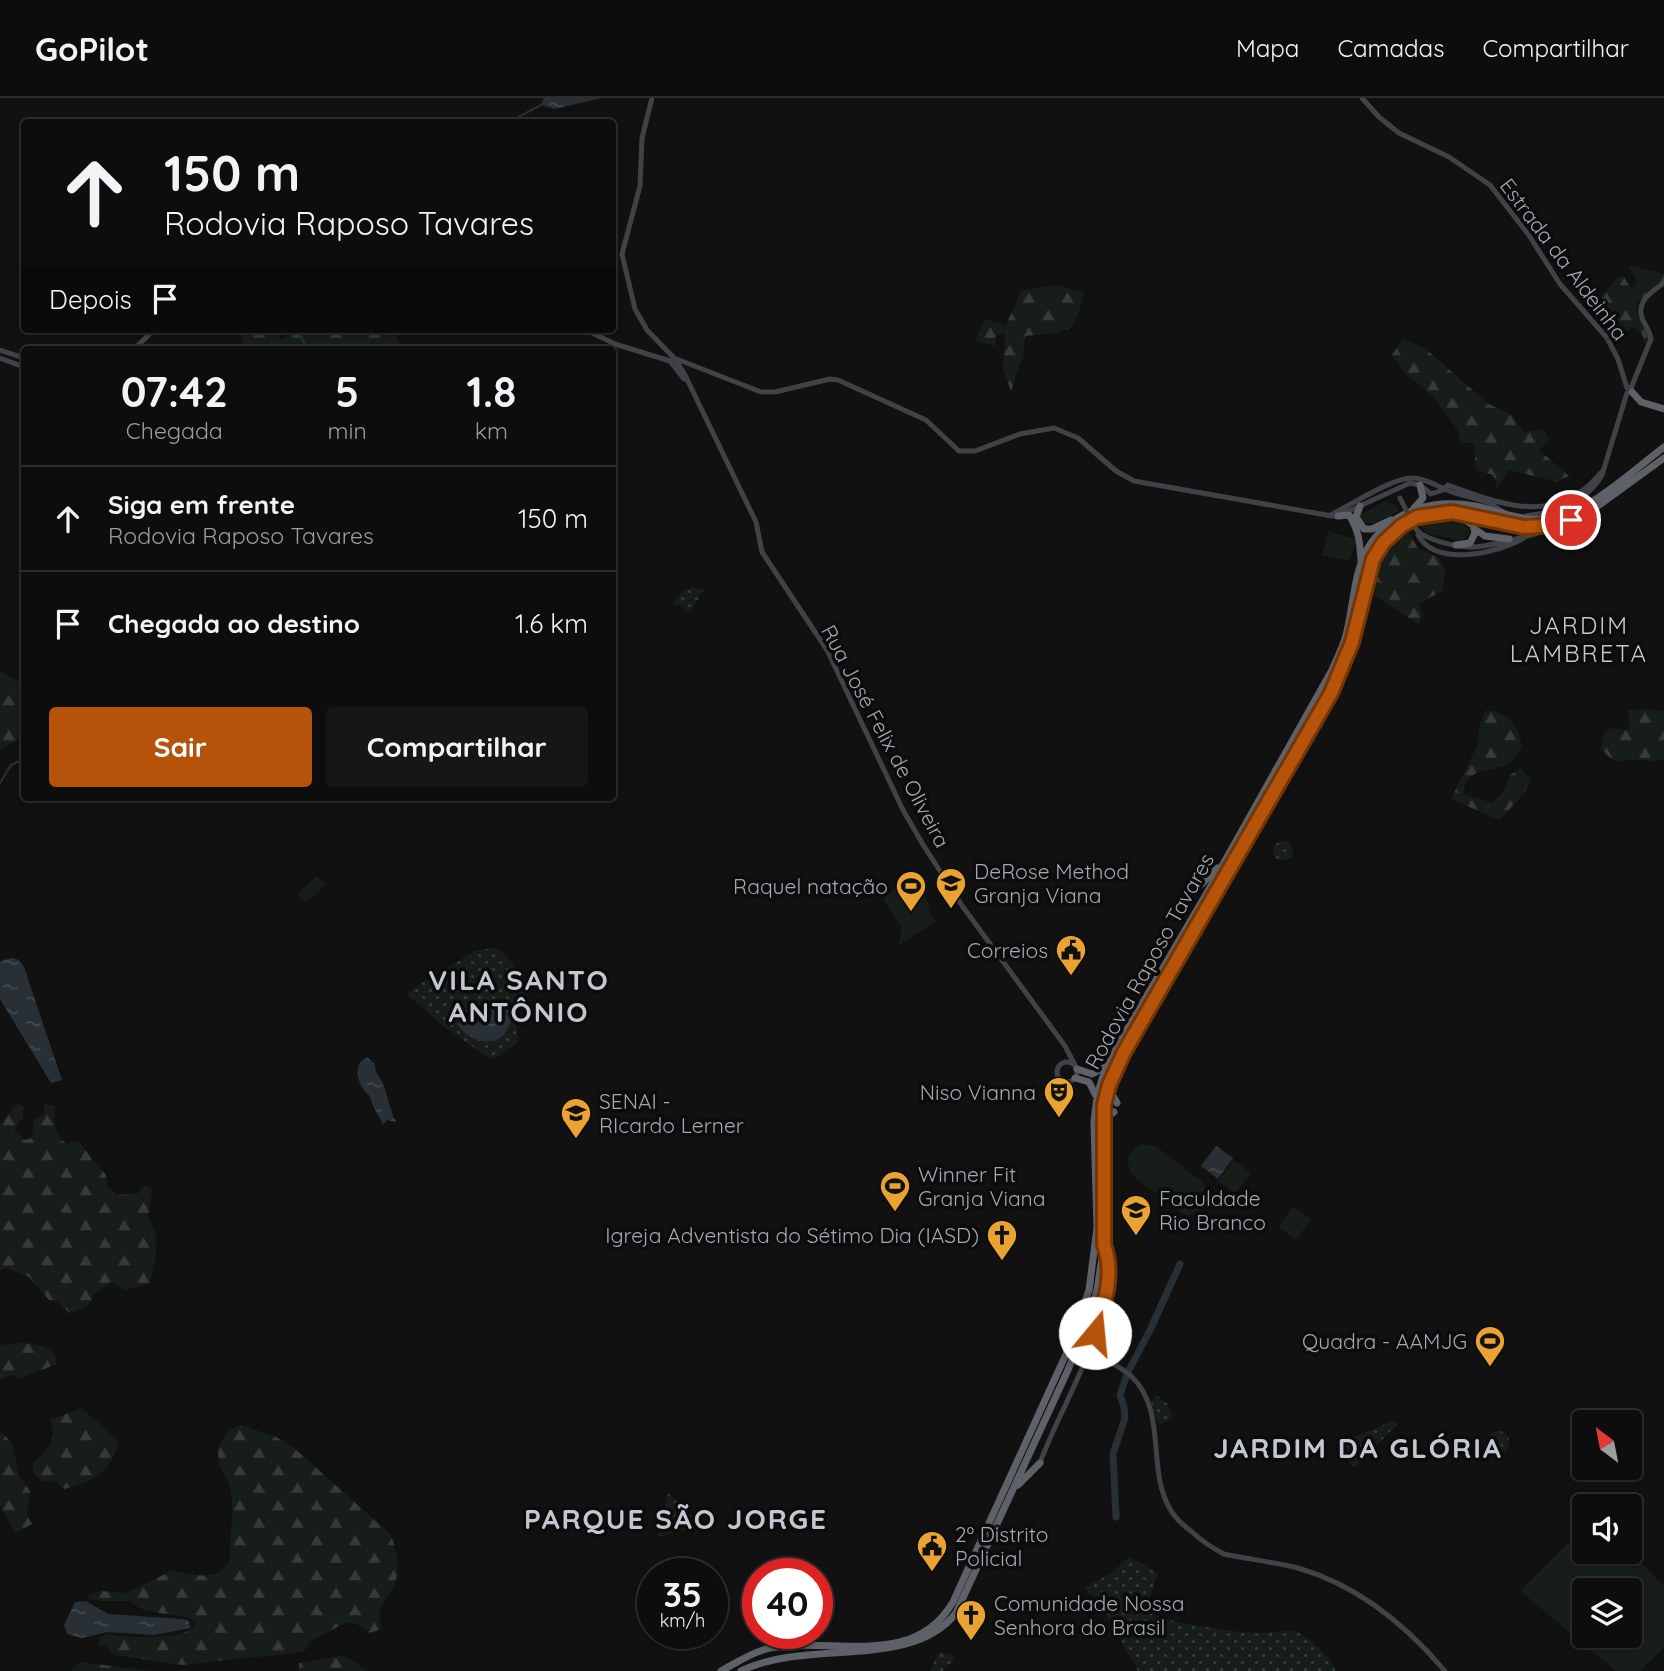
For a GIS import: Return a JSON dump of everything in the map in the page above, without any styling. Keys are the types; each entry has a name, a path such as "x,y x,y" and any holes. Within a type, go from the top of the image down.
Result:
{"highway":[{"path":"1629,390 1641,402 1664,409"},
{"name":"Rodovia Raposo Tavares","path":"721,1671 768,1648 885,1645 905,1642 932,1628 951,1607 1067,1352 1089,1290 1097,1228 1094,1122 1097,1097 1108,1066 1336,661 1346,635 1361,564 1376,537 1413,509 1428,505 1460,504 1516,517 1547,519 1574,512 1664,447"},
{"name":"Rodovia Raposo Tavares","path":"741,1671 773,1660 906,1653 928,1642 951,1620 965,1597 1068,1370 1091,1312 1104,1245 1103,1115 1106,1095 1124,1052 1331,693 1352,642 1369,570 1377,551 1392,533 1409,521 1426,515 1452,512 1524,527 1560,523 1587,514 1664,458"},
{"path":"1413,509 1423,498 1420,485"},
{"path":"1360,506 1356,517 1364,529 1372,529 1399,518"},
{"path":"1334,516 1350,510 1359,535 1361,564"},
{"path":"1452,512 1466,519 1485,536 1508,540"},
{"path":"1456,545 1470,543 1474,538 1475,528"},
{"path":"1196,890 1224,860"},
{"path":"1117,1103 1112,1091 1124,1052"},
{"path":"1076,1067 1091,1074 1108,1066"},
{"path":"1075,1078 1089,1082 1097,1097"},
{"path":"1104,1148 1108,1120 1114,1112"},
{"path":"1013,1490 1040,1463"}],"main road":[{"name":"Rua José Felix de Oliveira","path":"652,98 642,138 640,186 622,260 637,315 676,362 690,386 756,522 762,552 827,650 903,810 963,907 1065,1046 1076,1067"},
{"name":"Estrada da Aldeinha","path":"1362,98 1379,117 1399,133 1449,157 1490,185 1528,234 1560,284 1606,338 1618,359 1629,390"},
{"path":"1516,517 1545,513 1568,505 1596,485 1629,390 1651,339 1640,305 1646,296 1664,283"},
{"path":"136,346 151,333"},
{"path":"592,333 615,344 713,371 761,392 830,379 838,380 926,420 952,447 962,452 1034,430 1054,428 1078,438 1115,471 1134,481 1235,501 1334,516"},
{"path":"0,350 21,357"},
{"path":"0,358 21,366"},
{"path":"1398,495 1404,485 1413,483 1431,494 1445,488 1510,504 1549,507 1576,495 1603,471"},
{"path":"1350,510 1377,491 1411,477 1484,501 1507,514"},
{"path":"1377,491 1389,489 1398,495 1421,540 1429,548 1463,555 1480,554 1504,547 1530,534"},
{"path":"1350,510 1388,495 1398,495"},
{"path":"1553,528 1560,523"},
{"path":"1416,529 1423,537 1472,547 1553,528 1559,528 1559,533"},
{"path":"1063,1062 1069,1062 1076,1067 1075,1078 1068,1082 1059,1079 1057,1070 1063,1062 1065,1046"},
{"path":"1040,1463 1089,1351 1108,1286 1108,1256 1104,1245"},
{"path":"1089,1351 1128,1375 1145,1396 1150,1408 1157,1469 1164,1496 1172,1513 1186,1527 1224,1553 1307,1571 1353,1592 1409,1633 1445,1671"}],"green space":[{"path":"1628,265 1664,274 1664,281 1637,302 1637,310 1649,340 1645,344 1637,328 1632,328 1613,340 1589,310 1618,277 1624,277 1631,288 1636,286 1637,280"},
{"path":"1056,285 1084,292 1080,310 1071,328 1055,333 1025,336 1023,356 1011,391 1003,370 1005,333 996,335 995,346 975,341 985,319 1006,325 1021,291"},
{"path":"242,333 278,333 281,339 292,333 393,333 401,346 243,346"},
{"path":"1403,339 1426,349 1487,403 1511,415 1524,432 1544,429 1549,440 1539,450 1569,476 1555,483 1509,470 1497,489 1493,475 1476,470 1474,443 1461,443 1457,429 1432,395 1406,374 1392,355"},
{"path":"1385,501 1395,504 1399,511 1373,524 1362,521 1360,515"},
{"path":"1433,521 1467,525 1470,533 1462,541 1426,533 1420,524"},
{"path":"1406,528 1418,548 1439,558 1445,569 1443,590 1419,604 1422,614 1419,625 1375,596 1386,551"},
{"path":"1328,531 1357,540 1349,561 1322,555"},
{"path":"691,588 704,589 690,613 673,603 681,593"},
{"path":"0,671 21,682 21,738 0,750"},
{"path":"1486,710 1501,714 1511,721 1522,746 1513,761 1476,773 1465,781 1464,794 1492,803 1504,791 1510,775 1521,768 1531,779 1524,793 1500,820 1451,799 1477,746 1480,723"},
{"path":"1628,710 1664,711 1664,759 1618,762 1609,757 1601,749 1604,733 1611,728 1627,730 1630,722"},
{"path":"1279,841 1287,841 1293,851 1287,861 1279,861 1273,855 1273,847"},
{"path":"317,876 326,885 306,903 297,894"},
{"name":"Raquel natação","path":"911,877 931,906 928,909 936,921 899,945 901,927 882,897"},
{"path":"493,948 502,951 533,989 515,1004 518,1042 500,1056 490,1059 443,1026 407,994 436,972 439,973 475,951"},
{"path":"17,1103 23,1107 23,1118 14,1130 25,1140 32,1138 34,1120 44,1115 44,1104 56,1106 54,1116 59,1136 66,1144 78,1141 106,1175 107,1186 117,1195 137,1194 144,1185 152,1189 148,1218 157,1241 150,1283 125,1290 111,1282 94,1295 89,1306 69,1313 58,1301 49,1300 29,1277 6,1268 0,1270 0,1126"},
{"path":"1141,1144 1157,1147 1206,1186 1209,1197 1204,1208 1198,1213 1185,1215 1134,1177 1128,1159 1133,1150"},
{"path":"1234,1160 1251,1173 1235,1194 1218,1181"},
{"path":"1293,1206 1311,1219 1296,1240 1278,1227"},
{"path":"23,1343 49,1350 56,1358 57,1364 18,1379 13,1375 0,1379 0,1344"},
{"path":"1157,1396 1167,1403 1173,1417 1162,1424 1157,1422 1151,1401"},
{"path":"81,1408 119,1441 116,1452 100,1474 75,1486 64,1489 53,1480 43,1482 33,1472 33,1463 43,1454 52,1439 50,1420"},
{"path":"1393,1421 1396,1426 1355,1466 1351,1466 1339,1448 1340,1443"},
{"path":"241,1425 276,1437 293,1447 389,1533 398,1568 393,1588 381,1607 379,1615 382,1629 370,1633 355,1623 345,1623 309,1642 303,1652 182,1665 114,1655 106,1646 98,1645 105,1634 164,1636 194,1628 196,1622 188,1618 145,1610 131,1601 88,1598 102,1591 131,1591 173,1570 205,1575 219,1572 225,1567 230,1559 232,1506 229,1485 218,1457 226,1434"},
{"path":"0,1431 12,1443 19,1476 30,1491 27,1513 32,1524 16,1533 0,1507"},
{"path":"1498,1431 1506,1434 1509,1442 1506,1450 1498,1453 1490,1450 1487,1442 1490,1434"},
{"path":"668,1493 707,1530 682,1530 658,1537"},
{"path":"1572,1539 1572,1564 1642,1563 1664,1586 1664,1647 1640,1671 1616,1671 1588,1648 1642,1648 1642,1578 1572,1578 1572,1634 1520,1591"},
{"path":"1129,1557 1158,1573 1144,1612 1180,1623 1240,1632 1296,1630 1330,1659 1336,1671 1138,1671 1106,1614 1085,1587 1110,1574"},
{"path":"939,1652 954,1655 954,1661 943,1671 930,1671"},
{"path":"344,1655 367,1671 299,1671 299,1663"},
{"path":"80,1662 152,1671 70,1671"}],"water":[{"path":"544,98 602,98 554,109 541,105"},
{"path":"13,958 19,960 24,967 62,1080 51,1083 0,999 0,961"},
{"path":"497,1008 512,1018 504,1034 494,1041 476,1039 465,1033 457,1024 461,1020 481,1022"},
{"path":"367,1057 375,1064 396,1122 387,1120 383,1125 370,1096 362,1088 358,1070 362,1060"},
{"path":"1216,1146 1233,1158 1218,1179 1201,1166"},
{"path":"86,1601 108,1614 188,1620 191,1628 154,1635 107,1632 82,1638 67,1634 64,1625 75,1602"}],"waterway":[{"path":"515,119 541,105"},
{"path":"300,333 305,346"},
{"path":"0,783 11,765 21,760"},
{"path":"1116,1517 1113,1454 1125,1418 1120,1395 1127,1374 1180,1264"}],"place":[{"name":"DeRose Method Granja Viana","path":"951,910"},
{"name":"Raquel natação","path":"911,913"},
{"name":"Correios","path":"1071,977"},
{"name":"Niso Vianna","path":"1059,1119"},
{"name":"SENAI - RIcardo Lerner","path":"576,1140"},
{"name":"Winner Fit Granja Viana","path":"895,1213"},
{"name":"Faculdade Rio Branco","path":"1136,1237"},
{"name":"Igreja Adventista do Sétimo Dia (IASD)","path":"1002,1262"},
{"name":"Quadra - AAMJG","path":"1490,1368"},
{"name":"2º Distrito Policial","path":"932,1573"},
{"name":"Comunidade Nossa Senhora do Brasil","path":"971,1642"}],"district":[{"name":"JARDIM LAMBRETA","path":"1579,639"},
{"name":"VILA SANTO ANTÔNIO","path":"519,995"},
{"name":"JARDIM DA GLÓRIA","path":"1358,1447"},
{"name":"PARQUE SÃO JORGE","path":"676,1518"}],"route":[{"path":"1095,1333 1108,1286 1109,1269 1104,1245 1103,1125 1109,1085 1124,1052 1331,693 1345,664 1364,599 1369,570 1377,551 1401,526 1426,515 1465,513 1524,527 1571,520"}]}
